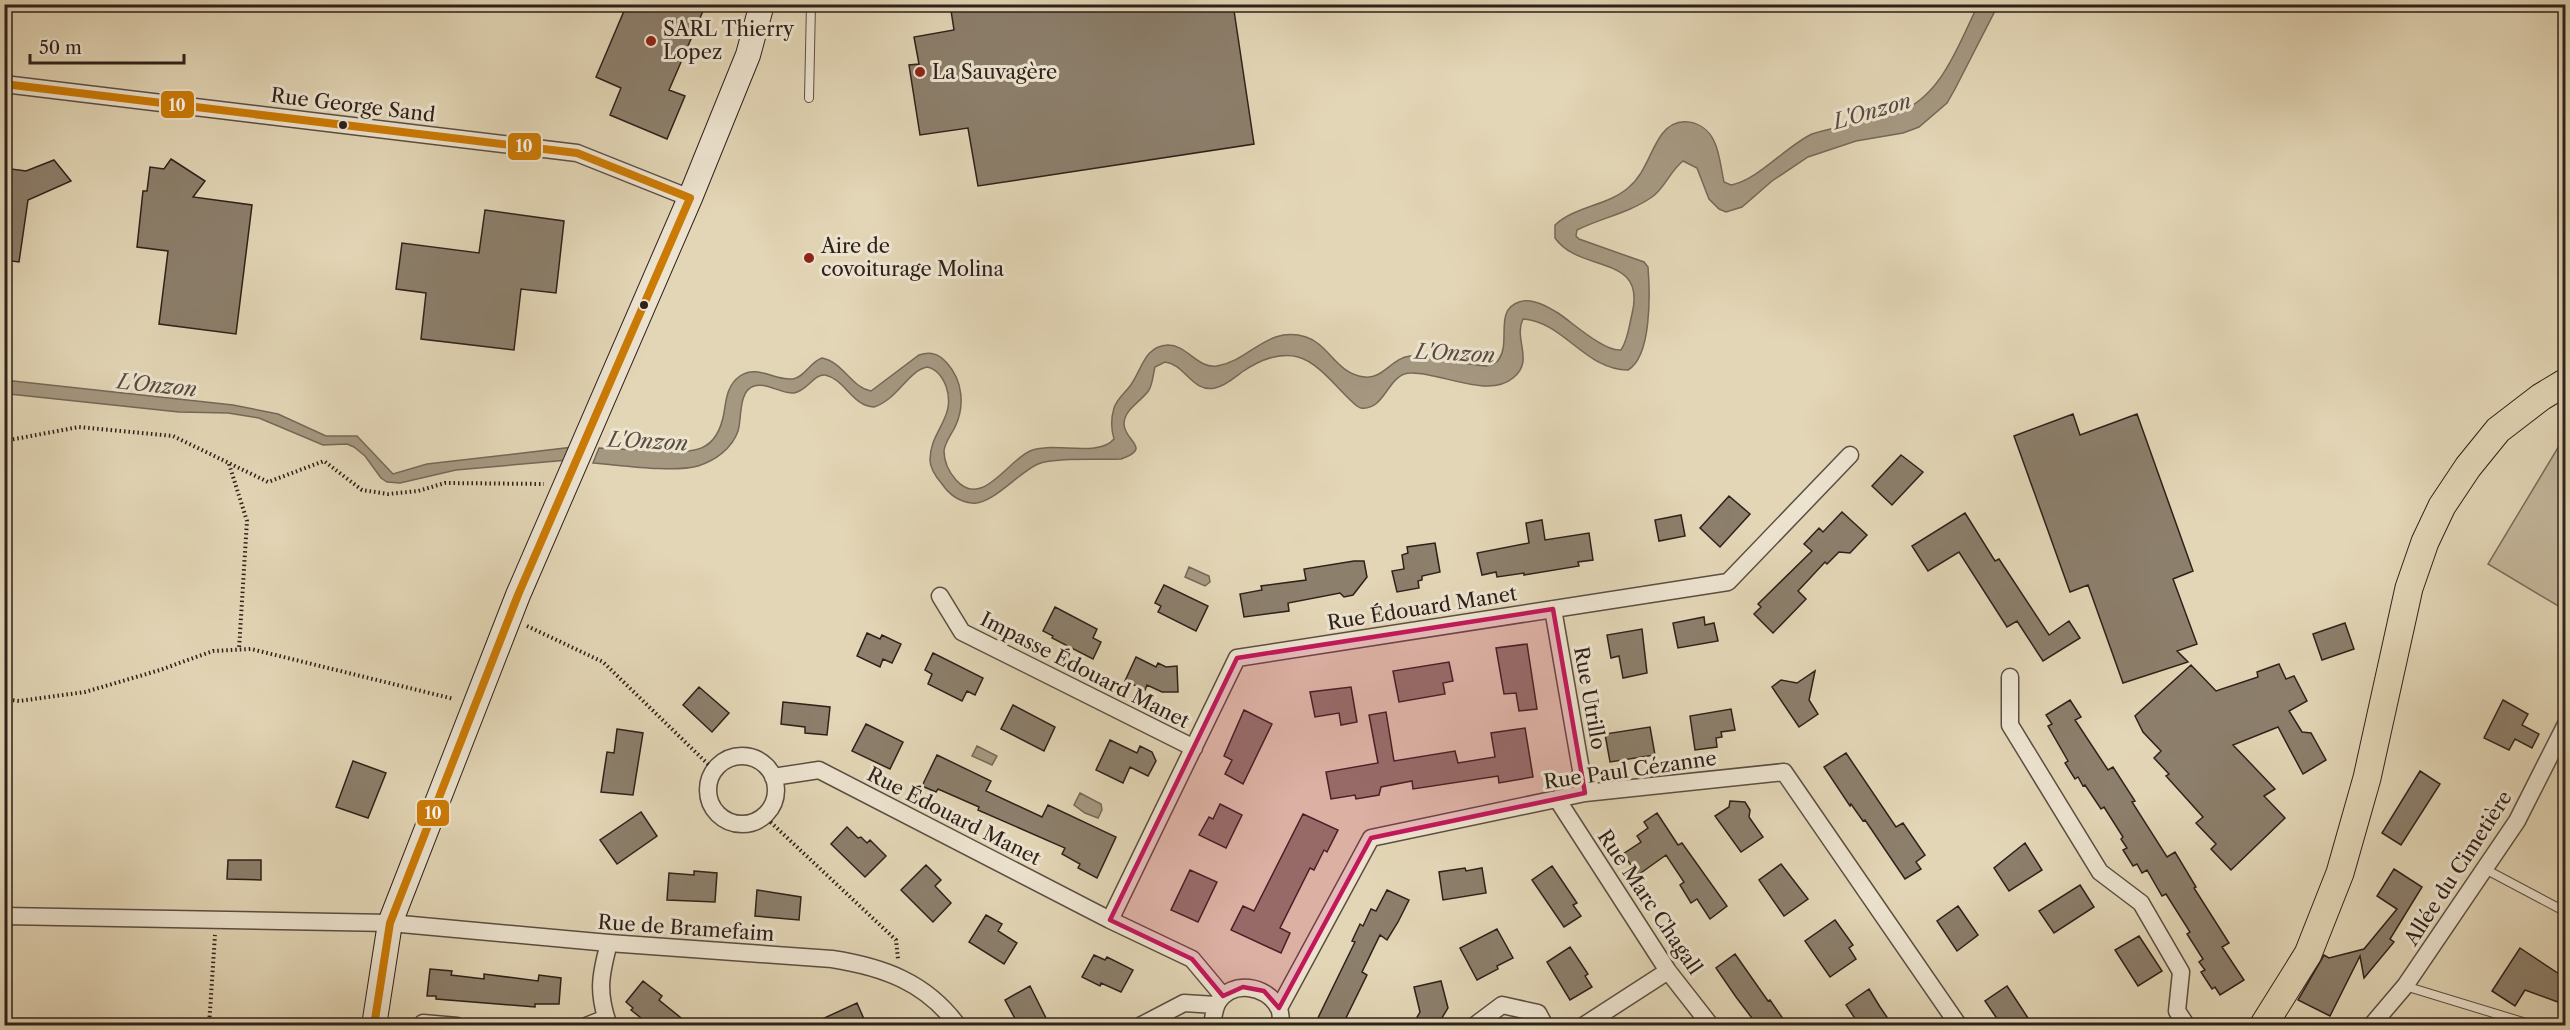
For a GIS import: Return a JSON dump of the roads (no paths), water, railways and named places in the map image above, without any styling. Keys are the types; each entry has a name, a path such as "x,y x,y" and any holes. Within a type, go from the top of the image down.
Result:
{"main road":[{"path":"2270,1015 2308,954 2340,873 2367,778 2409,588 2425,542 2442,506 2468,467 2498,430 2565,382"}],"street":[{"path":"374,1026 390,923 509,617 690,198 748,55 762,4"},
{"name":"Rue George Sand","path":"4,84 577,153 690,198"},
{"name":"Rue Édouard Manet","path":"1110,921 1238,658 1728,582 1850,456"},
{"name":"Impasse Édouard Manet","path":"940,596 962,632 1194,748"},
{"name":"Rue Utrillo","path":"1553,609 1585,794"},
{"path":"2010,677 2010,725 2100,872 2142,903 2181,972 2177,1011 2187,1026"},
{"name":"Allée du Cimetière","path":"2371,1026 2405,986 2517,821 2565,724"},
{"path":"734,757 757,760 773,777 775,798 764,816 744,825 723,819 714,811 707,790 714,770 723,762 734,757"},
{"name":"Rue Édouard Manet","path":"773,777 819,770 1110,921 1192,959 1219,1000"},
{"name":"Rue Paul Cézanne","path":"1279,1008 1371,838 1585,794 1784,772 1959,1026"},
{"name":"Rue Marc Chagall","path":"1557,799 1668,970 1711,1026"},
{"name":"Rue de Bramefaim","path":"4,916 390,923 609,943 832,959 868,965 901,977 931,996 958,1026"},
{"path":"586,1026 607,1022 600,1003 602,967 609,943"},
{"path":"1583,1026 1668,970"},
{"path":"1140,1026 1184,1003 1219,1000 1243,987 1264,991 1279,1008 1281,1026"},
{"path":"1212,1026 1219,1000"},
{"path":"1474,1026 1502,1005 1538,1013 1545,1026"},
{"path":"423,1023 457,1026"}],"lane":[{"path":"809,98 811,4"},
{"path":"2485,869 2565,912"},
{"path":"2405,986 2536,1026"}],"place":[{"name":"SARL Thierry Lopez","path":"651,41"},
{"name":"La Sauvagère","path":"920,72"},
{"name":"Aire de covoiturage Molina","path":"809,258"}],"water label":[{"name":"L'Onzon","path":"1872,111"},
{"name":"L'Onzon","path":"1455,353"},
{"name":"L'Onzon","path":"157,385"},
{"name":"L'Onzon","path":"648,441"}]}
